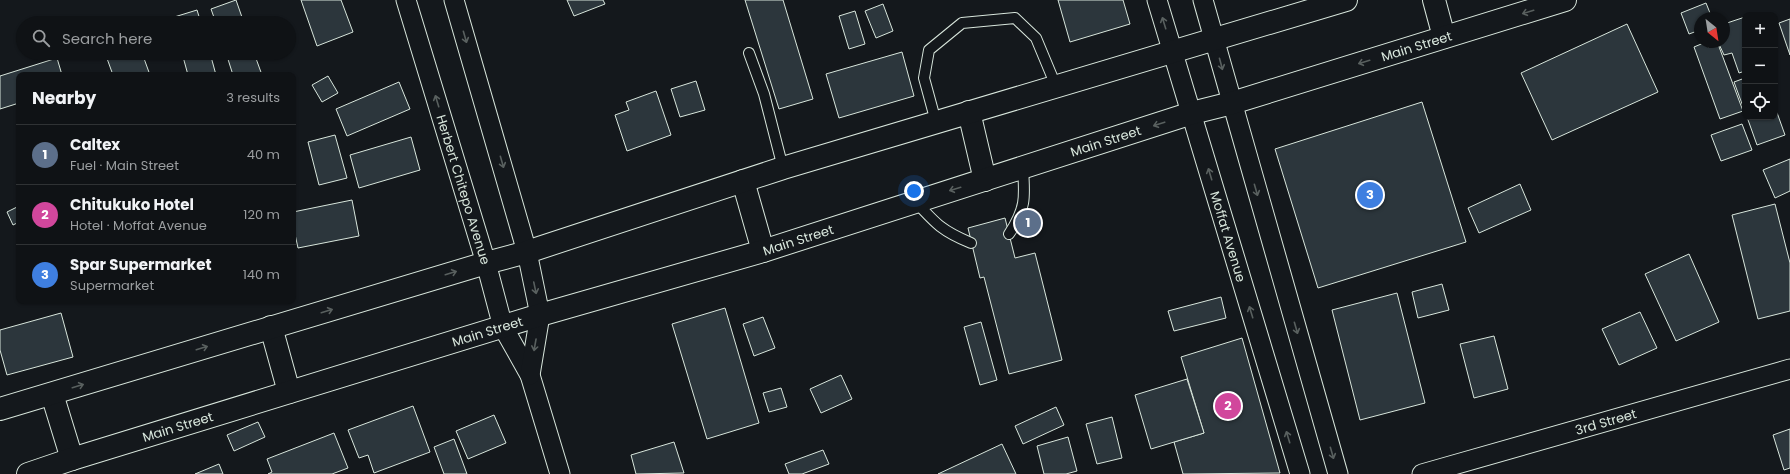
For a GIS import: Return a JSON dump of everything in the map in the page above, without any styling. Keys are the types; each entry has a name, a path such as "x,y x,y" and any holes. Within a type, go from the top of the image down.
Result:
{"highway":[{"path":"0,409 486,263 528,252 783,168 1346,0"},
{"path":"1434,0 1444,37"},
{"name":"Main Street","path":"28,474 72,459 540,315 763,251 1192,113 1232,103 1565,0"},
{"path":"969,112 985,180"},
{"path":"743,181 763,251"},
{"path":"271,327 289,392"},
{"path":"52,394 72,459"}],"street":[{"name":"Herbert Chitepo Avenue","path":"406,0 486,263 503,327 530,375 560,474"},
{"name":"Herbert Chitepo Avenue","path":"454,0 528,252 540,315 530,375"},
{"name":"Moffat Avenue","path":"1157,0 1300,474"},
{"path":"1203,0 1338,474"},
{"name":"3rd Street","path":"1422,474 1790,369"}],"lane":[{"path":"936,122 924,78 929,50 962,23 1015,18 1036,38 1056,86"},
{"path":"749,53 764,94 783,168"},
{"path":"1009,234 1018,220 1025,200 1023,168"},
{"path":"915,201 936,225 951,235 972,243"}],"building":[{"path":"236,0 242,16 214,16 211,9"},
{"path":"301,0 341,0 353,32 317,46"},
{"path":"567,0 603,0 605,4 574,16"},
{"path":"745,0 783,0 813,99 779,109"},
{"path":"1058,0 1123,0 1130,24 1070,42"},
{"path":"1706,3 1710,12 1694,12 1694,32 1689,34 1681,13"},
{"path":"883,4 893,31 876,38 865,11"},
{"path":"197,10 199,16 178,16"},
{"path":"855,11 865,44 849,49 839,16"},
{"path":"1742,18 1742,72 1739,73 1732,53 1724,55 1721,48 1730,48 1730,22"},
{"path":"1790,19 1790,55 1779,23"},
{"path":"1627,24 1658,92 1552,140 1521,73"},
{"path":"1694,48 1719,48 1742,108 1742,111 1720,119"},
{"path":"902,52 914,96 839,118 826,74"},
{"path":"51,60 58,60 61,72 16,72 16,104 0,109 0,76"},
{"path":"108,60 145,60 149,72 112,72"},
{"path":"184,60 212,60 215,72 187,72"},
{"path":"228,60 257,60 261,72 232,72"},
{"path":"328,76 338,93 322,102 312,85"},
{"path":"1742,79 1742,104 1734,82"},
{"path":"696,81 705,110 680,117 671,89"},
{"path":"399,82 410,109 347,136 336,109"},
{"path":"656,91 671,135 627,151 615,115 629,110 626,102"},
{"path":"1422,102 1466,242 1318,288 1275,149"},
{"path":"1778,115 1785,135 1757,145 1748,120 1778,120"},
{"path":"1742,124 1752,150 1721,161 1711,135"},
{"path":"335,135 347,178 319,185 308,142"},
{"path":"411,137 420,170 359,188 350,155"},
{"path":"1790,159 1790,191 1775,198 1763,170"},
{"path":"1520,184 1531,210 1479,233 1468,208"},
{"path":"352,200 359,236 298,248 296,239 296,211"},
{"path":"1775,204 1790,263 1790,311 1758,319 1732,215"},
{"path":"16,208 16,224 13,225 7,212"},
{"path":"1005,218 1015,258 1035,253 1062,360 1009,374 984,277 980,278 968,228"},
{"path":"1689,254 1719,322 1676,341 1645,274"},
{"path":"1442,284 1449,310 1418,318 1412,292"},
{"path":"1397,293 1425,403 1360,420 1332,310"},
{"path":"1221,297 1226,318 1174,331 1168,311"},
{"path":"725,308 759,423 707,439 672,324"},
{"path":"1640,312 1657,348 1619,365 1602,329"},
{"path":"61,313 73,357 7,375 0,350 0,330"},
{"path":"763,317 775,348 754,356 743,324"},
{"path":"981,322 997,380 980,385 964,327"},
{"path":"1494,336 1508,389 1474,398 1460,344"},
{"path":"1242,338 1280,473 1183,474 1174,442 1204,433 1181,357"},
{"path":"841,375 852,399 821,413 810,389"},
{"path":"1187,379 1204,433 1151,449 1135,395"},
{"path":"781,388 787,407 769,412 763,393"},
{"path":"413,406 430,452 374,473 368,455 359,458 348,430"},
{"path":"1056,407 1064,425 1023,444 1015,426"},
{"path":"494,415 506,443 468,459 456,431"},
{"path":"1112,417 1122,458 1097,464 1086,424"},
{"path":"258,422 265,437 234,451 227,435"},
{"path":"1790,429 1790,468 1784,470 1773,435"},
{"path":"334,433 348,468 332,474 268,474 272,472 267,459"},
{"path":"1068,437 1077,471 1066,474 1044,474 1037,446"},
{"path":"454,439 467,474 444,474 434,447"},
{"path":"674,442 684,473 636,474 631,455"},
{"path":"1002,444 1016,474 938,474"},
{"path":"823,450 829,464 802,474 789,474 785,464"},
{"path":"219,464 223,474 195,474"}],"place":[{"name":"Spar Supermarket","path":"1370,195"},
{"name":"Caltex","path":"1028,223"},
{"name":"Chitukuko Hotel","path":"1228,406"}]}
